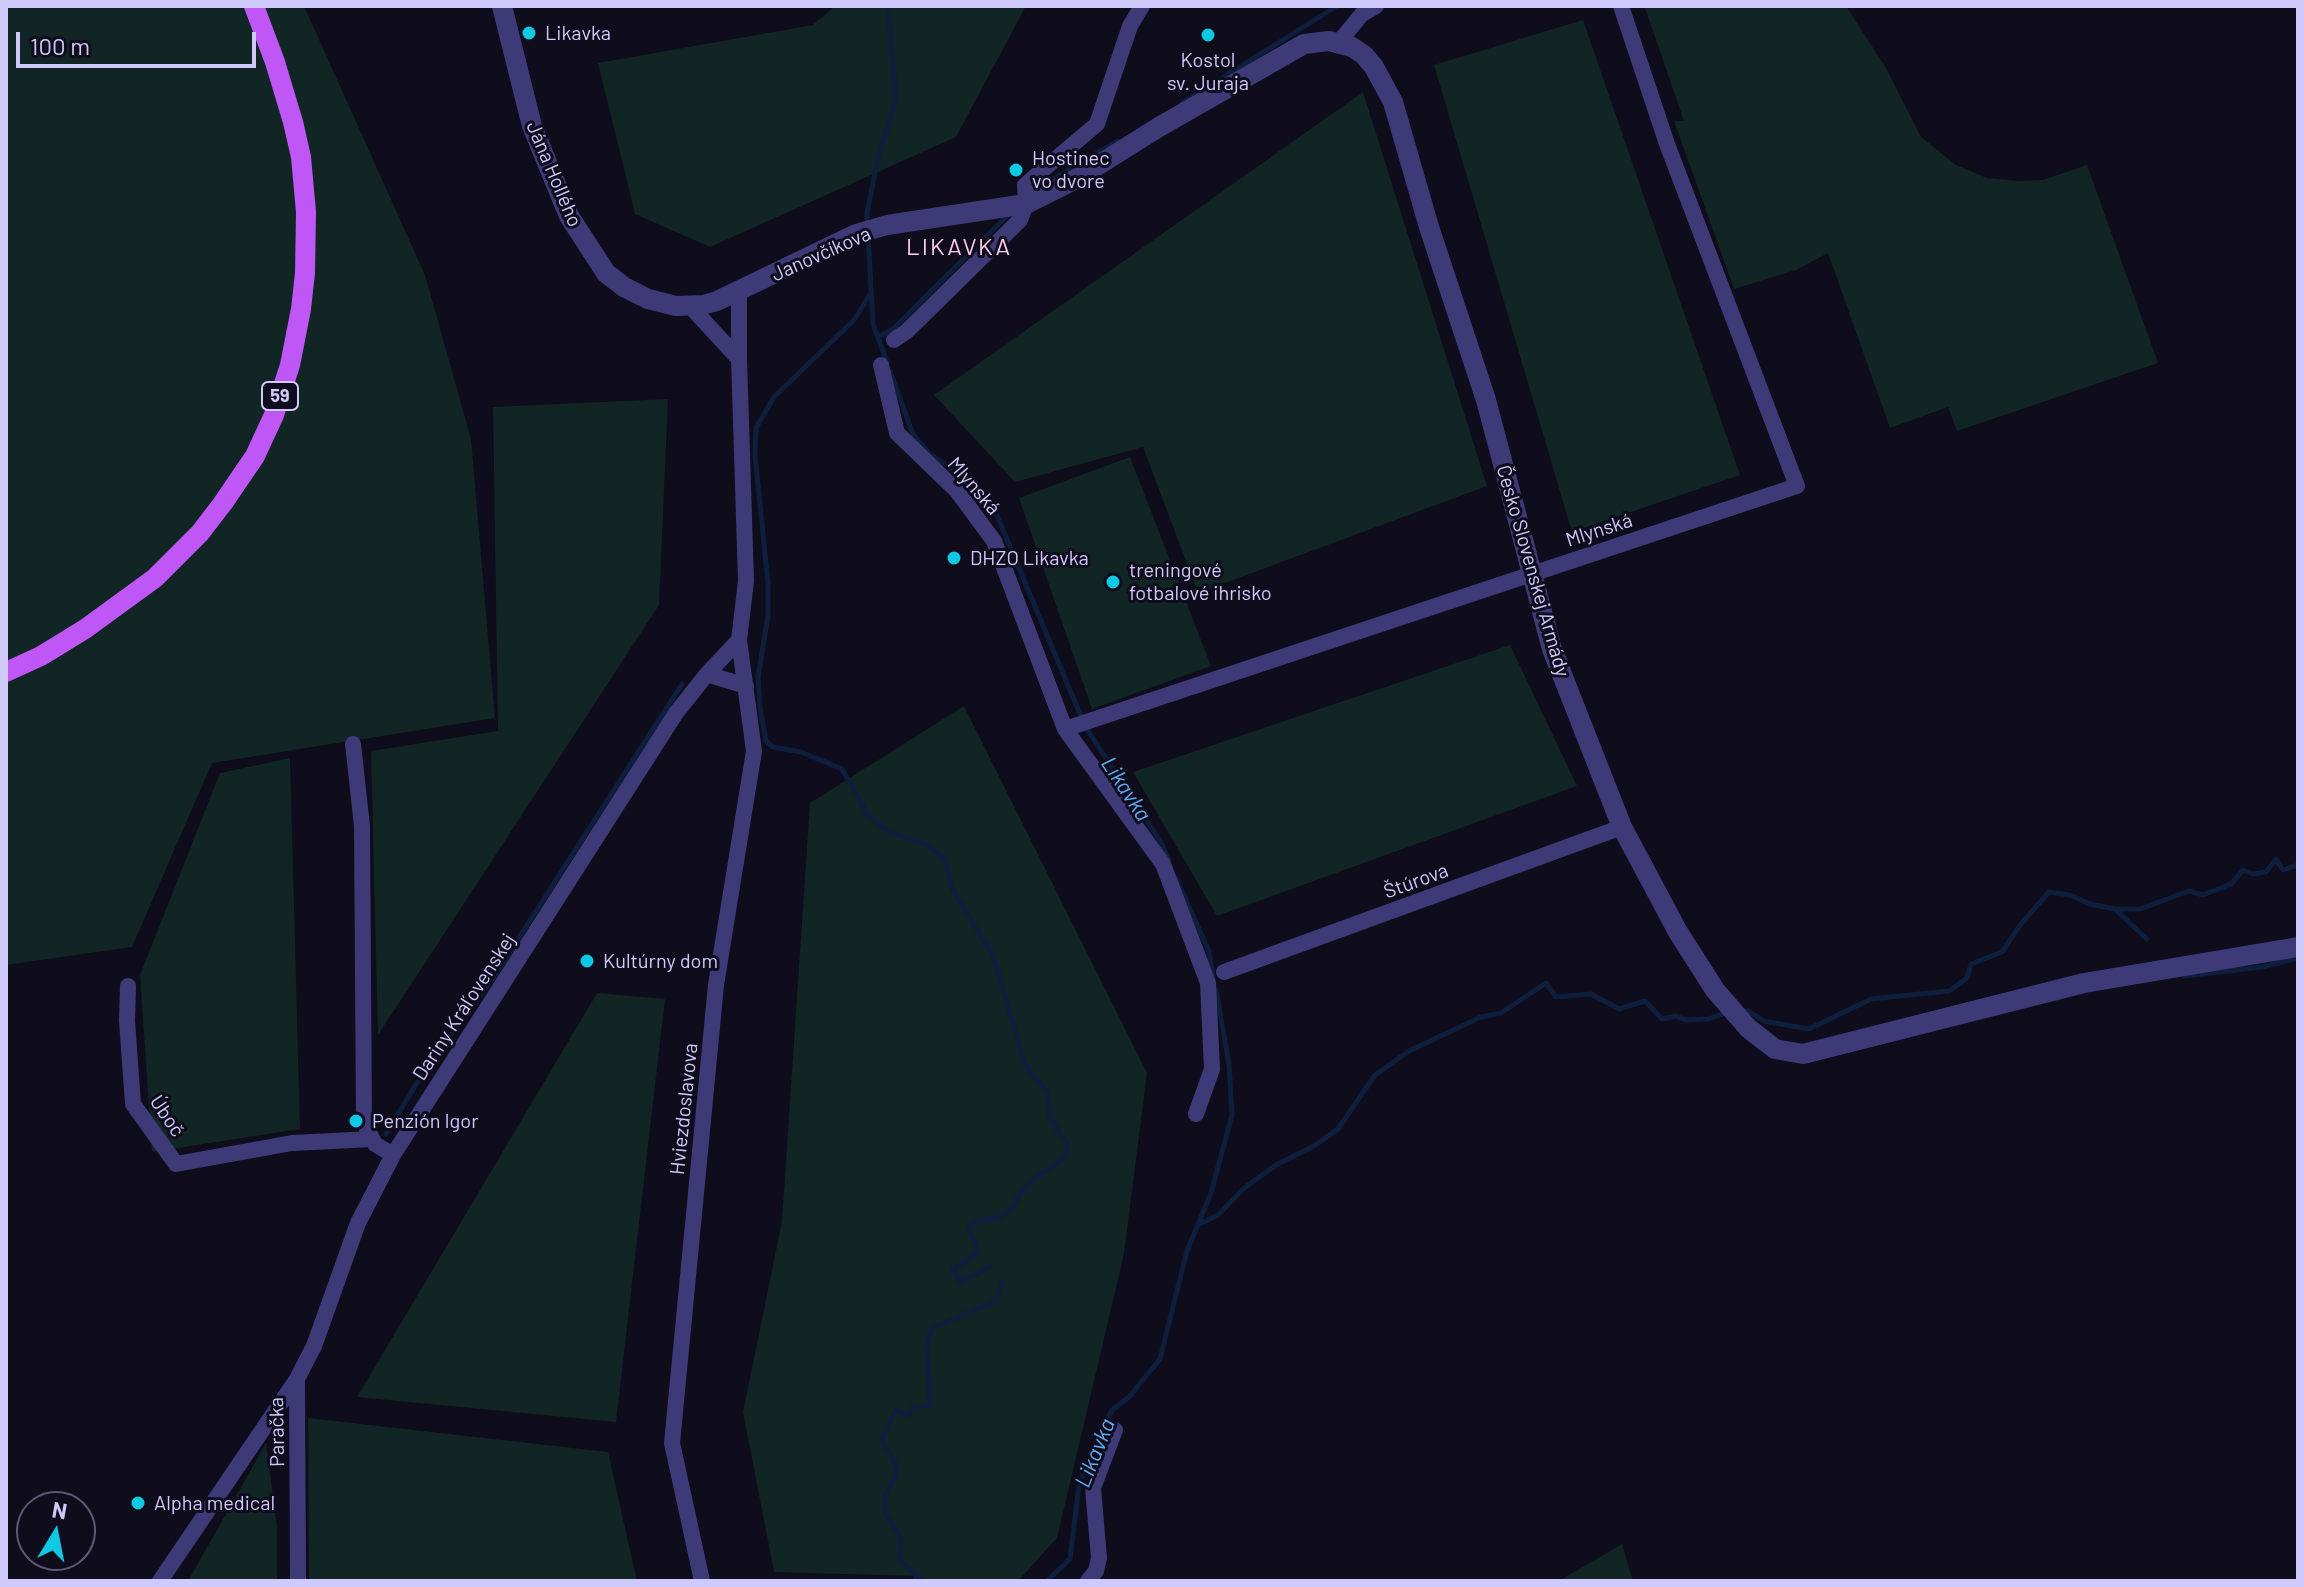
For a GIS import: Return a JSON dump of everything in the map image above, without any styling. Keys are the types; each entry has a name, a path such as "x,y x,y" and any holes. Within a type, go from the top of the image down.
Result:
{"main road":[{"name":"59","path":"6,672 41,656 97,622 155,578 200,533 223,503 255,456 274,415 290,365 301,309 306,212 301,157 293,122 254,6"}],"street":[{"name":"Jána Hollého","path":"502,6 532,126 569,216 584,242 606,273 624,287 661,303 690,306"},
{"path":"894,340 907,331 1020,220 1026,204 1025,185 1097,124 1130,26 1142,6"},
{"path":"1339,42 1362,14 1376,6"},
{"name":"Mlynská","path":"1070,727 1797,486 1667,144 1621,6"},
{"name":"Janovčíkova","path":"690,306 717,301 856,234 1026,204 1076,179 1159,127 1304,44 1339,42"},
{"name":"Česko Slovenskej Armády","path":"1339,42 1364,55 1393,102 1429,227 1486,400 1552,649 1622,827 1678,932 1715,990 1748,1028 1775,1049 1803,1054 2084,983 2298,947"},
{"path":"739,291 746,581 739,640"},
{"path":"690,306 739,359"},
{"name":"Mlynská","path":"881,365 897,433 957,491 994,541 1070,727 1163,864 1208,983 1212,1069 1196,1114"},
{"name":"Dariny Kráľovenskej","path":"160,1581 297,1379 314,1346 358,1223 393,1155 676,713 739,640"},
{"name":"Hviezdoslavova","path":"702,1581 672,1443 716,985 754,751 739,640"},
{"path":"707,674 746,686"},
{"path":"353,744 362,826 364,1123 375,1144 393,1155"},
{"name":"Štúrova","path":"1224,972 1622,827"},
{"name":"Úboč","path":"128,986 127,1021 133,1104 176,1164 292,1143 372,1139"},
{"name":"Paračka","path":"297,1379 298,1581"},
{"path":"1088,1581 1096,1571 1099,1558 1093,1488 1115,1430"}],"green space":[{"path":"6,6 304,6 425,275 471,439 495,718 212,763 132,947 6,965"},
{"path":"835,6 1026,6 956,137 710,247 635,214 598,63 813,25"},
{"path":"1846,6 1886,68 1921,137 1956,165 1987,178 2019,181 2043,180 2087,165 2158,363 1957,431 1948,407 1890,428 1828,253 1796,270 1734,289 1674,121 1684,121 1645,8"},
{"path":"1583,20 1740,475 1572,532 1434,65"},
{"path":"1363,92 1487,486 1198,593 1143,447 1015,482 934,395"},
{"path":"668,399 659,605 378,1035 371,751 498,731 493,407"},
{"name":"treningové fotbalové ihrisko","path":"1130,457 1211,666 1092,709 1019,498"},
{"path":"1510,645 1577,786 1217,916 1133,772"},
{"path":"964,706 1147,1073 1124,1254 1057,1538 1018,1581 914,1581 913,1576 774,1572 743,1412 782,1221 810,803"},
{"path":"290,758 300,1129 152,1152 140,975 220,773"},
{"path":"597,993 665,999 616,1422 357,1397"},
{"path":"308,1418 608,1452 637,1581 309,1581"},
{"path":"266,1443 277,1526 277,1581 188,1581"},
{"path":"1622,1544 1633,1581 1559,1581"}],"waterway":[{"name":"Likavka","path":"867,225 879,153 896,100 888,6"},
{"path":"1182,103 1337,6"},
{"path":"1048,182 1118,141"},
{"path":"878,337 893,329 1008,215"},
{"name":"Likavka","path":"868,235 873,324 887,362"},
{"path":"870,294 855,319 774,397 756,428 755,455 768,583 768,616 758,677 760,708 766,741 773,747 801,752 842,769 868,815 888,831 926,844 944,859 953,890 993,956 1025,1064 1047,1093 1050,1119 1068,1145 1065,1157 1035,1179 1019,1195 1011,1210 996,1218 973,1222 969,1230 978,1251 953,1270 961,1282 990,1267"},
{"name":"Likavka","path":"890,371 913,434 929,453 988,494 1085,726 1162,844 1169,861"},
{"path":"386,1134 426,1068 493,978 682,684"},
{"path":"1740,1011 1748,1011 1764,1021 1809,1029 1871,999 1949,991 1967,978 1971,964 2002,952 2020,925 2049,892 2115,909 2140,909 2189,891 2203,895 2231,884 2243,870 2253,874 2266,872 2276,859 2283,870 2298,865"},
{"name":"Likavka","path":"1176,878 1209,951 1213,976"},
{"path":"2116,910 2147,939"},
{"path":"2185,976 2262,967 2298,958"},
{"path":"1199,1224 1218,1215 1243,1189 1276,1165 1314,1146 1338,1129 1375,1075 1409,1051 1481,1017 1501,1013 1546,983 1556,997 1591,994 1619,1009 1645,1001 1662,1019 1676,1016 1686,1020 1708,1019 1726,1013"},
{"name":"Likavka","path":"1047,1581 1070,1559 1079,1485 1101,1431 1112,1410 1129,1397 1160,1359 1187,1251 1211,1193 1232,1115 1229,1064 1216,990"},
{"path":"922,1581 900,1561 901,1539 886,1514 884,1498 896,1475 896,1464 881,1440 896,1410 907,1416 912,1408 930,1405 927,1342 933,1328 993,1302 1002,1283"}],"place":[{"name":"Likavka","path":"529,33"},
{"name":"Kostol sv. Juraja","path":"1208,35"},
{"name":"Hostinec vo dvore","path":"1016,170"},
{"name":"DHZO Likavka","path":"954,558"},
{"name":"treningové fotbalové ihrisko","path":"1113,582"},
{"name":"Kultúrny dom","path":"587,961"},
{"name":"Penzión Igor","path":"356,1121"},
{"name":"Alpha medical","path":"138,1503"}],"district":[{"name":"LIKAVKA","path":"959,247"}]}
